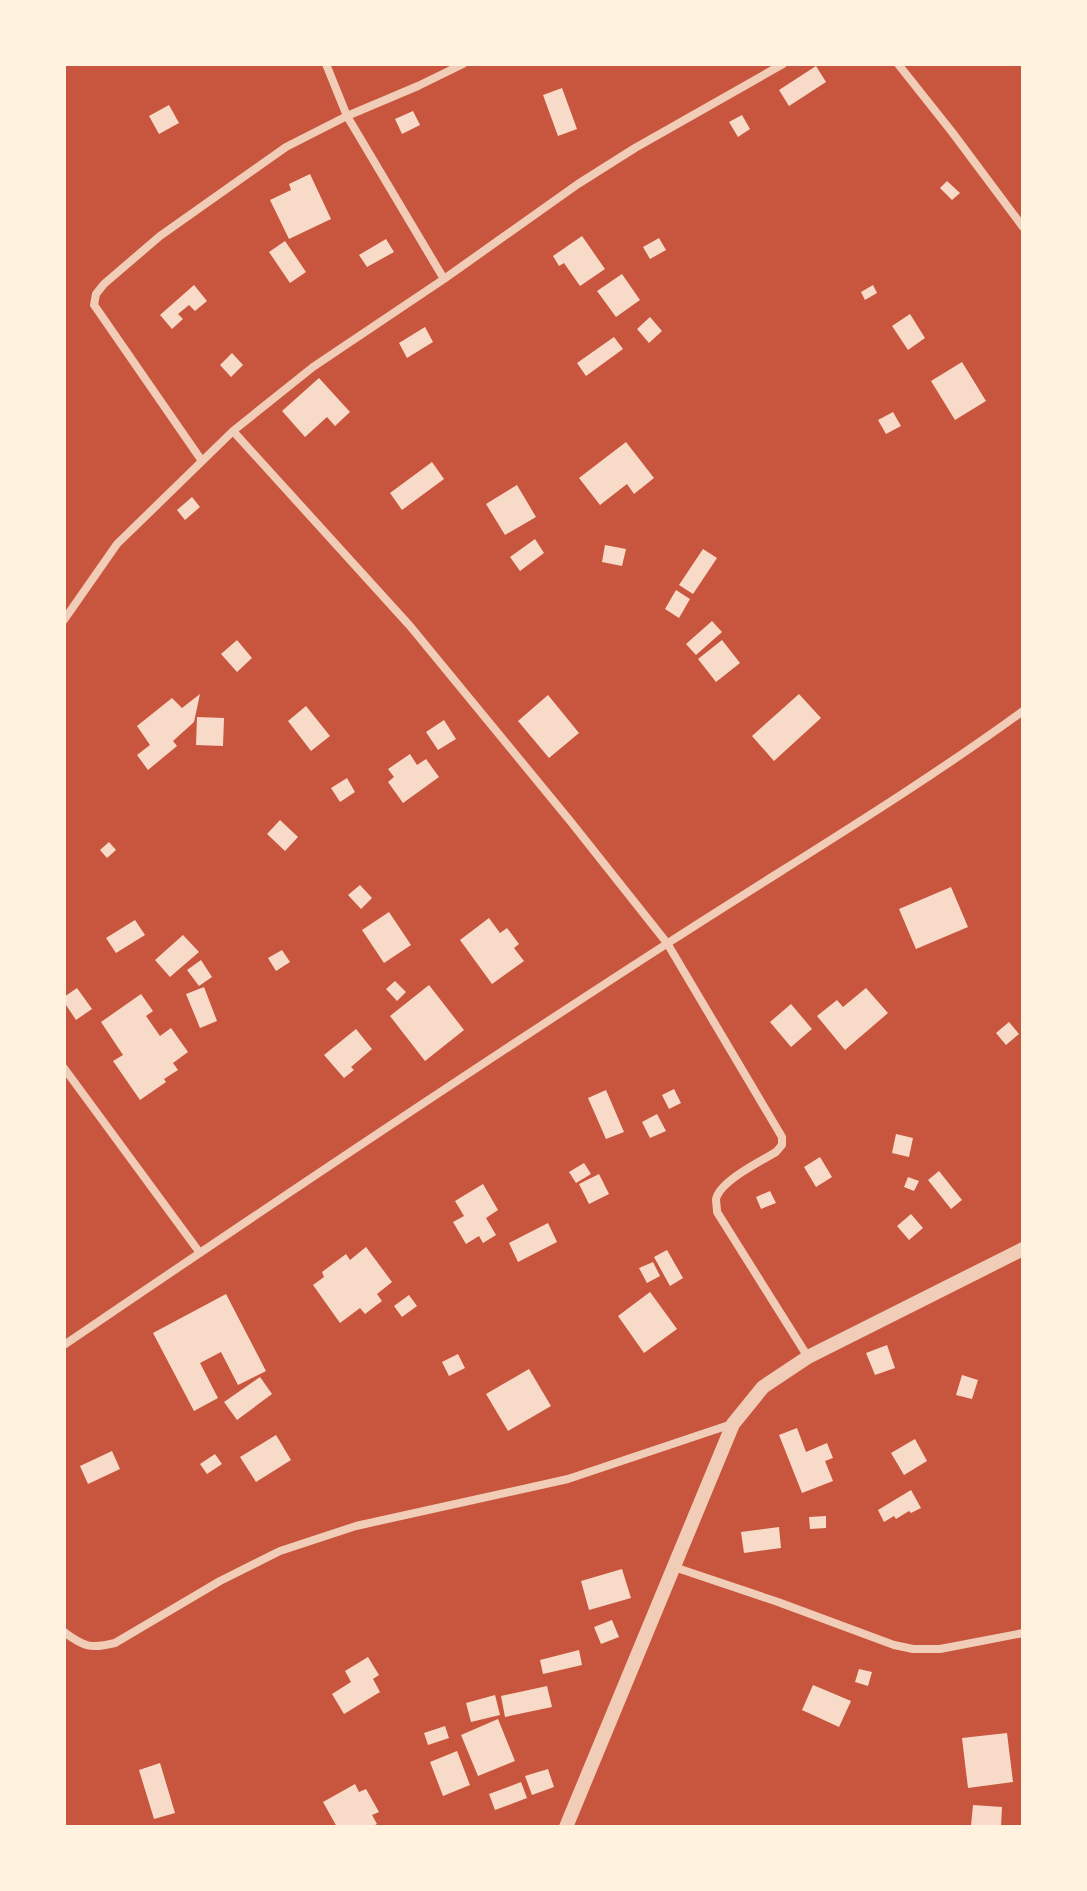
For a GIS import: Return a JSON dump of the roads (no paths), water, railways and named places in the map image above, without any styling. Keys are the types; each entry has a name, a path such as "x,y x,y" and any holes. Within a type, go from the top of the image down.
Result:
{"street":[{"path":"326,64 347,116 444,279"},
{"path":"202,461 94,305 96,294 160,236 286,147 463,64"},
{"path":"64,620 117,544 233,431 313,367 601,169 783,64"},
{"path":"898,64 1023,227"},
{"path":"233,431 410,626 667,943 782,1137 782,1145 776,1152 721,1189 716,1199 717,1212 808,1357"},
{"path":"64,1345 667,943 972,748 1023,711"},
{"path":"64,1068 200,1253"},
{"path":"566,1827 733,1424 763,1387 808,1357 1023,1249"},
{"path":"64,1632 80,1644 96,1648 115,1643 220,1581 280,1551 356,1526 568,1479 733,1424"},
{"path":"674,1567 913,1649 940,1649 1023,1633"}]}
